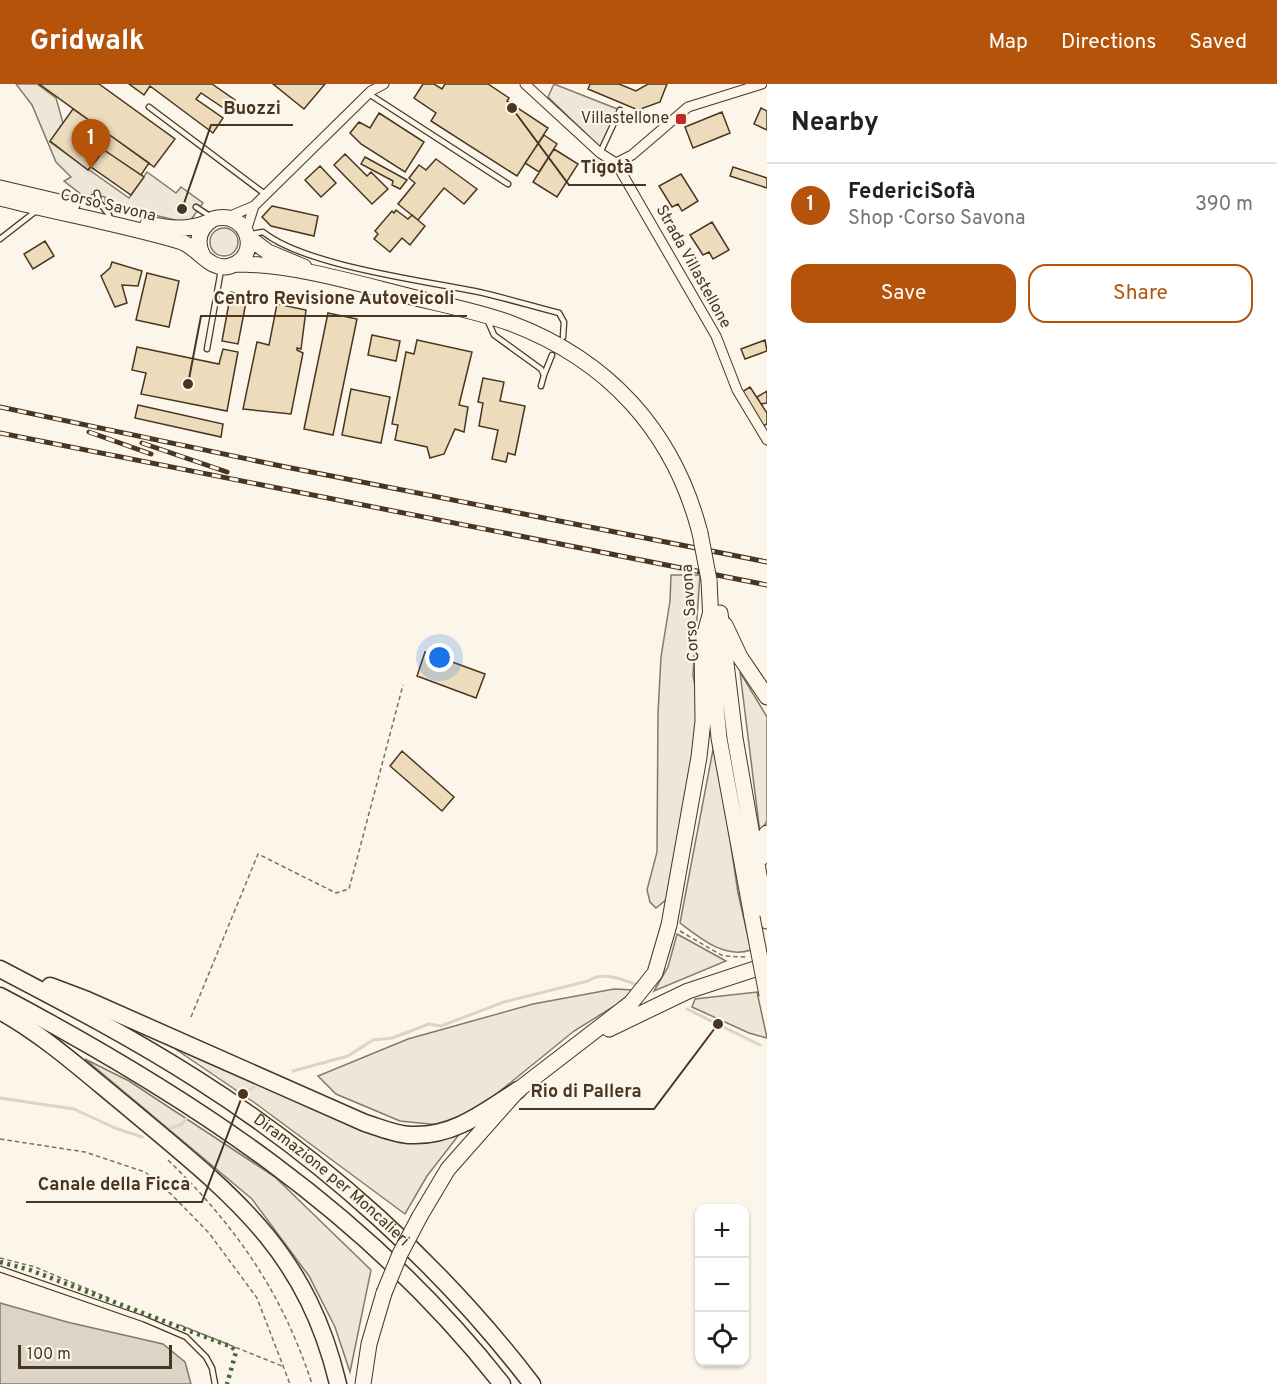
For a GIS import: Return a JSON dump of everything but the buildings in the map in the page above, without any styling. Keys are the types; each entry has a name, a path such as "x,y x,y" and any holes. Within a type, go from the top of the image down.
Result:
{"highway":[{"path":"0,968 87,999 365,1123 409,1135 444,1132 471,1121 518,1090"},
{"name":"Diramazione per Moncalieri","path":"0,968 125,1036 199,1080 321,1169 388,1227 444,1283 532,1384"},
{"name":"Diramazione per Moncalieri","path":"0,996 161,1086 255,1149 375,1248 437,1309 502,1384"},
{"path":"0,1011 29,1029 212,1178 263,1229 280,1251 313,1307 338,1384"}],"main road":[{"name":"Corso Savona","path":"0,188 182,242 203,256"},
{"name":"Corso Savona","path":"0,198 52,202 175,229 192,229 216,220"},
{"path":"216,220 242,224 247,234 245,255 229,266 208,262 203,256 198,239 216,220"},
{"name":"Corso Savona","path":"247,234 268,252 315,273"},
{"name":"Corso Savona","path":"229,266 255,264 333,277 486,316 554,342 588,363 618,390 670,453 692,503 710,586 759,879 767,995"},
{"name":"Corso Savona","path":"715,614 719,738 761,917"},
{"path":"715,614 767,697"},
{"path":"363,1384 369,1344 384,1293 400,1254 448,1169 518,1090 640,994 655,973 669,925 699,757 703,721 702,644 715,614"},
{"path":"759,879 763,839 767,833"},
{"path":"582,1041 688,991 767,965"}],"street":[{"path":"216,220 254,206 371,90 384,84"},
{"path":"525,84 600,153 616,162 632,155 688,107 762,84"},
{"path":"725,94 741,84"},
{"name":"Strada Villastellone","path":"616,162 716,336 737,390 767,440"},
{"path":"247,234 254,206"}],"lane":[{"path":"371,90 508,184"},
{"path":"149,106 266,194"},
{"path":"600,153 620,110"},
{"path":"97,193 99,202 109,214"},
{"path":"0,239 52,202"},
{"path":"196,207 216,220"},
{"path":"247,234 263,232 273,240 305,255 479,292 559,313 564,322 563,337"},
{"path":"333,277 337,262"},
{"path":"207,349 229,266"},
{"path":"486,316 494,335 508,349 541,369 544,375"},
{"path":"541,386 552,355"},
{"path":"0,1269 144,1319 186,1337 206,1357 212,1368 215,1384"}],"path":[{"path":"191,1017 258,854 336,893 349,889 403,685"},
{"path":"669,925 723,956 750,957"},
{"path":"0,1138 85,1152 145,1172 172,1195 209,1233 257,1298 290,1384"},
{"path":"168,1160 227,1222 245,1245 296,1338 312,1384"}],"shaded area":[{"path":"16,84 37,84 56,98 63,123 50,142 129,198 147,172 176,193 181,187 203,203 190,221 183,222 105,203 105,197 93,194 86,198 64,181 71,177 56,162 32,105"},
{"path":"554,84 620,110 602,149 548,97"},
{"path":"224,228 234,232 238,242 234,252 224,256 214,252 210,242 214,232"},
{"path":"671,575 700,575 693,675 700,715 667,899 656,908 650,902 647,890 657,852 658,713 661,657 670,601"},
{"path":"740,672 767,717 767,821 760,833"},
{"path":"715,739 738,893 751,950 741,952 731,952 713,946 680,923"},
{"path":"677,934 726,961 654,991 668,967"},
{"path":"614,989 634,990 616,1005 574,1031 478,1109 439,1125 400,1121 336,1094 318,1076 408,1039 533,1004"},
{"path":"757,992 767,1038 749,1033 692,1007 695,999"},
{"path":"168,1044 415,1141 458,1136 427,1176 405,1214 255,1103"},
{"path":"85,1059 129,1081 275,1177 371,1270 350,1372 335,1327 309,1276 252,1199"},
{"path":"0,1303 67,1322 163,1344 185,1362 191,1384 0,1384"}],"waterway":[{"path":"293,1071 348,1056 373,1040 392,1038 429,1024 441,1026 504,1002 594,978 606,976 637,985"},
{"path":"687,1009 760,1045"},
{"path":"243,1094 254,1087"},
{"path":"0,1098 74,1109 115,1128 142,1137"},
{"path":"171,1128 182,1124 186,1119"}],"railway":[{"path":"0,407 281,466 767,562"},
{"path":"89,432 151,454"},
{"path":"0,433 767,585"},
{"path":"142,443 227,472"}],"hedge":[{"path":"0,1262 30,1270 232,1347 236,1352 227,1384"}],"place":[{"name":"Tigotà","path":"512,108"},
{"name":"Villastellone","path":"681,119"},
{"name":"FedericiSofà","path":"91,169"},
{"name":"Buozzi","path":"182,209"},
{"name":"Centro Revisione Autoveicoli","path":"188,384"},
{"name":"Rio di Pallera","path":"718,1024"},
{"name":"Canale della Ficca","path":"243,1094"}]}
